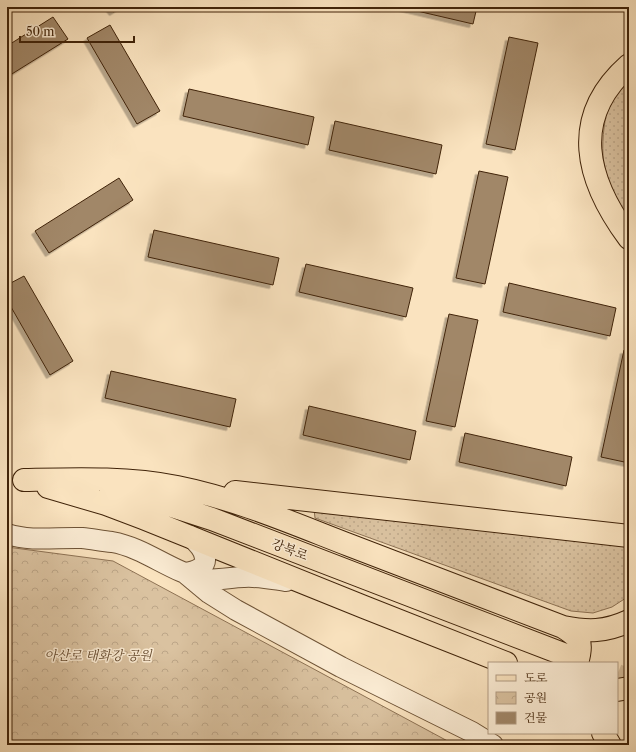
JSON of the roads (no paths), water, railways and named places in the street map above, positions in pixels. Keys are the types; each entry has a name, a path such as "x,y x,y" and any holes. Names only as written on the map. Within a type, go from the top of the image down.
{"main road":[{"path":"629,65 618,75 601,100 593,119 590,135 590,152 593,172 601,192 629,238"},
{"path":"15,480 119,480 629,536"},
{"path":"15,480 106,504 190,536 316,588 503,662"},
{"name":"강북로","path":"15,480 70,485 108,491 166,504 199,514 570,659"},
{"path":"176,487 260,510 563,627 584,632 601,631 619,626 629,621"},
{"path":"563,627 575,634 579,641 580,651 570,659"},
{"path":"618,690 629,688"},
{"path":"604,734 610,745"}],"lane":[{"path":"7,534 20,538 83,538 114,543 135,548 185,573 205,579 223,579 245,576 262,577 316,588"},
{"path":"185,573 196,571 201,568 205,562 205,555 202,549 190,536"},
{"path":"185,573 209,593 236,610 341,667 466,729 493,745"}],"tunnel":[{"path":"618,675 629,680"}],"park label":[{"name":"아산로 태화강 공원","path":"98,655"}]}
